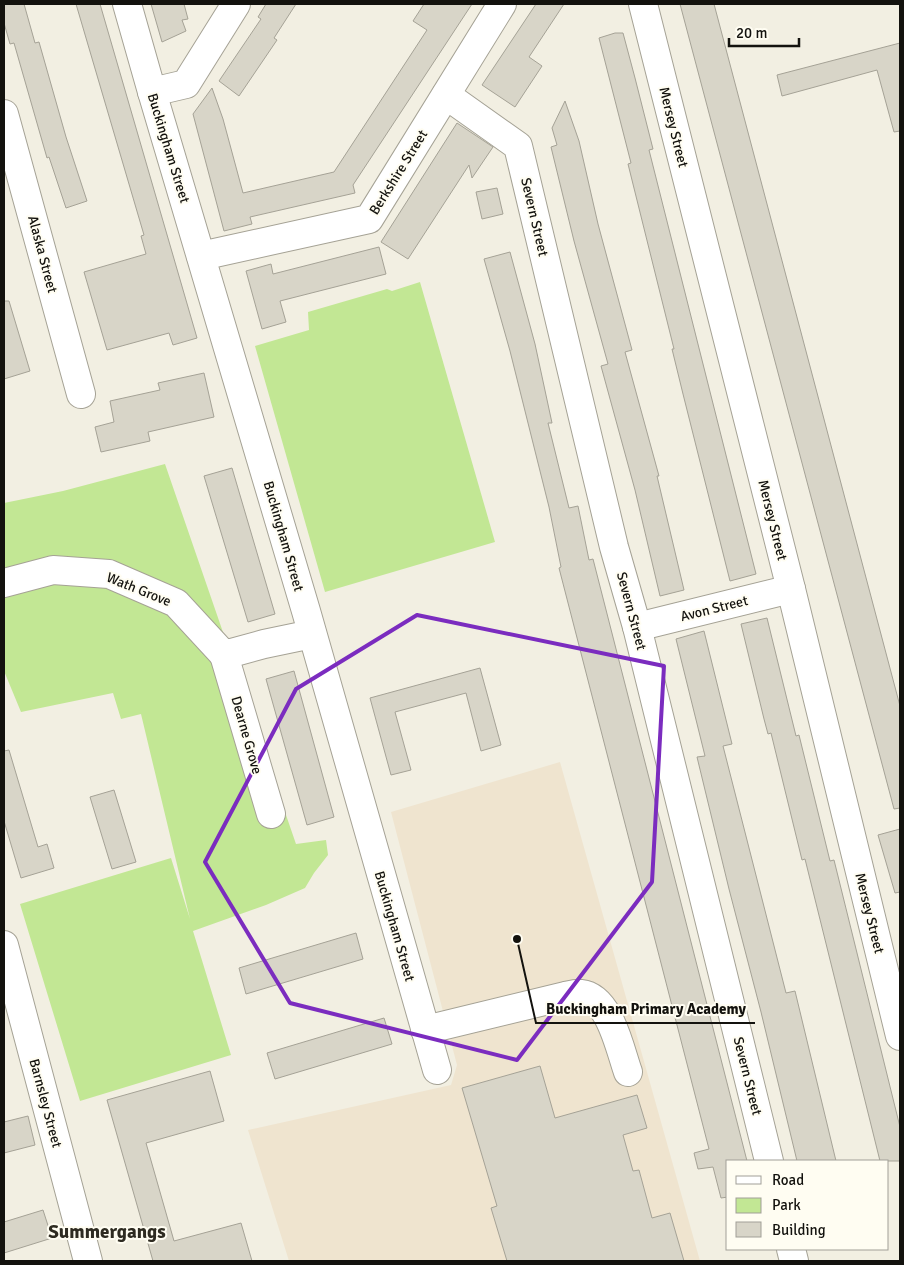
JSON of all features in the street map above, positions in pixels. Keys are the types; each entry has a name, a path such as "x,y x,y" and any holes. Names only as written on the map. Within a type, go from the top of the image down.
{"street":[{"name":"Buckingham Street","path":"128,4 437,1070"},
{"path":"152,92 186,84 236,4"},
{"name":"Berkshire Street","path":"201,256 369,219 502,4"},
{"name":"Mersey Street","path":"643,4 791,589 900,1036"},
{"name":"Severn Street","path":"446,95 518,146 614,547 637,627 769,1160"},
{"name":"Alaska Street","path":"4,114 81,394"},
{"name":"Wath Grove","path":"4,583 53,570 109,574 176,603 224,655"},
{"name":"Avon Street","path":"637,627 791,589"},
{"path":"224,655 312,634"},
{"name":"Dearne Grove","path":"224,655 270,814"},
{"name":"Barnsley Street","path":"4,944 12,1010 88,1261"},
{"path":"425,1030 566,996 582,994 596,1001 608,1015 628,1072"}],"highlighted area":[{"path":"417,615 664,666 652,882 517,1060 290,1003 205,862 296,689"}],"shaded area":[{"path":"560,762 700,1261 289,1261 248,1130 451,1085 457,1065 391,812"}],"green space":[{"path":"420,282 495,542 325,592 255,346 309,330 308,312 387,289 392,291"},
{"path":"165,464 296,844 326,840 328,855 305,888 266,905 193,931 231,1055 80,1101 20,904 171,858 190,919 141,714 121,719 113,693 21,712 4,671 4,503 63,491"}],"building":[{"path":"4,4 24,4 35,43 39,42 66,137 87,201 66,208 49,157 47,158 14,43 10,44 4,23"},
{"path":"76,4 100,4 197,338 173,345 169,333 107,350 84,272 146,254 141,236 144,235"},
{"path":"151,4 184,4 188,19 182,20 186,31 162,42"},
{"path":"266,4 296,4 274,38 277,40 239,96 219,81 261,19 258,17"},
{"path":"424,4 472,4 353,185 355,193 250,217 252,224 224,231 193,114 212,88 223,119 243,193 334,172 427,30 413,21"},
{"path":"536,4 564,4 529,57 542,66 515,107 482,85"},
{"path":"680,4 714,4 900,706 900,808 894,809"},
{"path":"615,33 623,33 635,78 653,149 649,150 756,574 730,581 672,349 674,349 628,164 631,163 599,38"},
{"path":"900,43 900,131 894,132 877,70 782,96 777,75"},
{"path":"565,101 579,141 598,224 632,350 625,352 659,476 657,476 684,590 660,596 635,490 601,366 608,364 574,241 551,147 557,145 552,128"},
{"path":"457,123 493,147 472,178 469,165 408,259 381,242"},
{"path":"497,188 503,214 482,219 476,192"},
{"path":"379,247 386,274 280,301 286,322 262,329 246,271 271,264 273,274"},
{"path":"510,252 535,344 552,423 548,423 569,508 578,506 589,560 593,559 747,1160 726,1160 726,1197 721,1198 713,1167 698,1169 694,1153 709,1149 559,568 561,567 549,507 510,351 484,259"},
{"path":"4,301 9,301 30,371 4,379"},
{"path":"204,373 214,417 148,432 150,441 101,452 95,427 114,422 110,401 160,390 158,383"},
{"path":"232,468 275,614 248,622 204,476"},
{"path":"767,618 796,736 799,735 830,861 834,860 900,1127 900,1161 880,1160 805,859 802,860 771,733 768,734 741,624"},
{"path":"704,631 732,744 723,746 786,993 795,991 836,1160 797,1160 697,757 705,756 676,639"},
{"path":"480,668 501,745 481,751 466,693 395,712 411,770 391,775 370,698"},
{"path":"294,671 334,817 307,825 266,679"},
{"path":"9,750 38,847 47,844 54,868 21,878 4,821 4,751"},
{"path":"114,790 136,862 112,869 90,797"},
{"path":"900,829 900,892 895,893 878,835"},
{"path":"356,933 363,959 246,994 239,968"},
{"path":"384,1018 392,1044 275,1079 267,1053"},
{"path":"540,1066 555,1118 637,1095 647,1128 623,1135 633,1171 639,1170 652,1218 670,1213 684,1261 507,1261 491,1208 497,1206 462,1088"},
{"path":"210,1071 224,1121 146,1143 174,1241 241,1223 252,1261 153,1261 107,1100"},
{"path":"28,1116 35,1145 4,1153 4,1122"},
{"path":"43,1210 52,1238 4,1253 4,1222"}],"place":[{"name":"Buckingham Primary Academy","path":"517,939"}],"district":[{"name":"Summergangs","path":"107,1231"}]}
